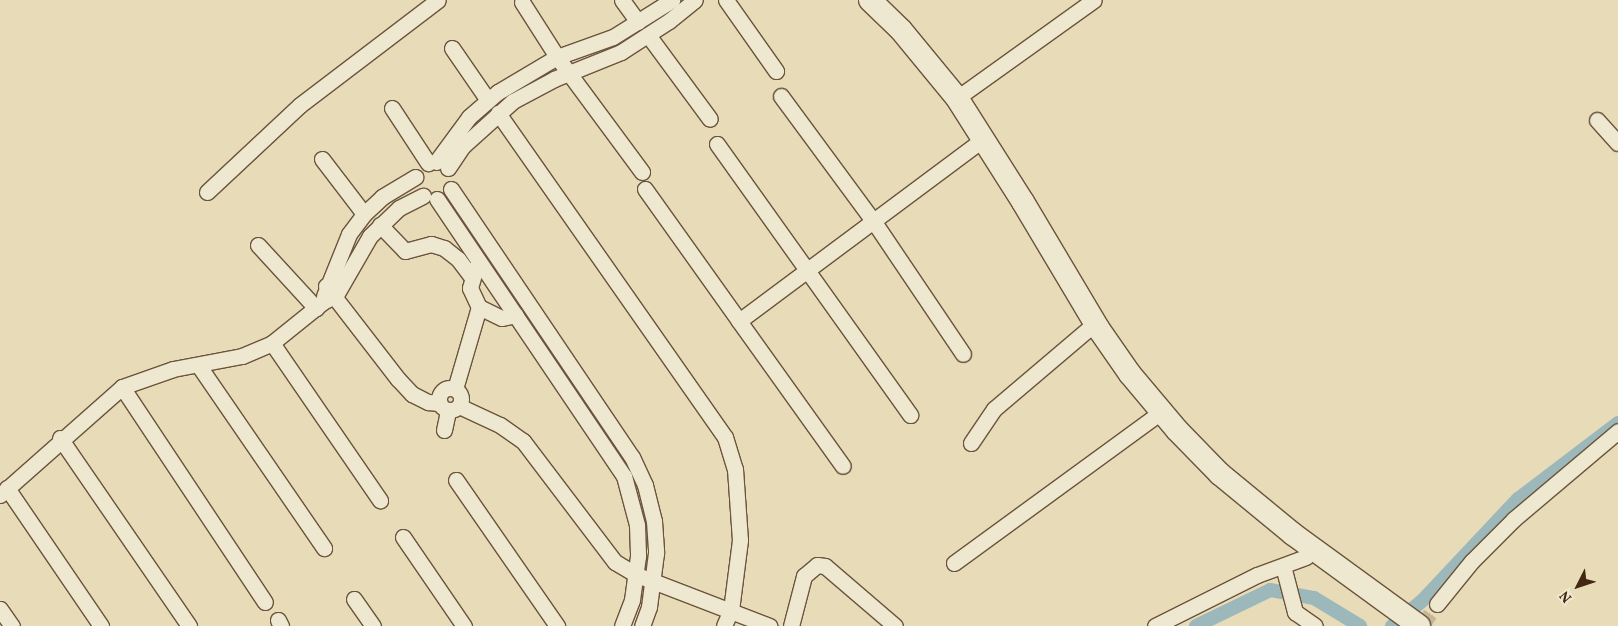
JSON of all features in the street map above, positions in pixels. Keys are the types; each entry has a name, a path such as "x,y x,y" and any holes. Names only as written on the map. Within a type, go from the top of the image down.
{"street":[{"path":"207,192 300,105 438,0"},
{"path":"622,0 638,22"},
{"path":"437,164 447,142 487,99 557,58 613,37 672,0"},
{"path":"325,298 349,234 364,214 382,197 415,177 422,166 437,164 463,146 498,113 531,90 621,52 648,35 695,0"},
{"path":"726,0 776,70"},
{"path":"854,0 920,72 974,146 1087,330 1153,418 1216,484 1382,606 1412,625"},
{"path":"870,0 901,30 957,98 981,132 1098,328 1130,374 1177,430 1220,474 1309,553"},
{"path":"957,98 1094,0"},
{"path":"522,2 557,58 571,72 642,172"},
{"path":"648,35 710,119"},
{"path":"452,48 487,99"},
{"path":"781,96 874,222 963,354"},
{"path":"392,108 437,164 452,175 451,189 632,457 645,485 654,521 654,581 642,626"},
{"path":"498,113 725,438 736,469 740,506 737,574 731,610 724,626"},
{"path":"1597,120 1618,143"},
{"path":"717,144 910,415"},
{"path":"739,320 807,272 974,146"},
{"path":"322,159 364,214"},
{"path":"415,177 415,184 430,198 479,261 624,476 637,525 637,575 622,626"},
{"path":"101,626 3,492 60,438 122,387 144,377 242,356 272,343 325,298 380,225 399,208 451,189"},
{"path":"645,189 843,466"},
{"path":"380,225 405,251 430,244 444,248 458,259 471,276"},
{"path":"258,245 325,298 412,394 428,402 449,407 500,425 523,441 605,552 637,575 769,626"},
{"path":"479,261 471,276 470,288 479,307 493,316 516,315"},
{"path":"444,430 449,407 461,395 455,388 479,307"},
{"path":"971,443 994,409 1087,330"},
{"path":"272,343 380,500"},
{"path":"544,356 558,346"},
{"path":"199,366 324,548"},
{"path":"122,387 265,602"},
{"path":"954,563 1153,418"},
{"path":"1437,604 1472,561 1514,519 1618,431"},
{"path":"60,438 189,626"},
{"path":"456,480 557,626"},
{"path":"403,537 464,626"},
{"path":"1156,626 1257,575 1284,574 1309,553"},
{"path":"791,626 804,576 817,564 825,566 895,626"},
{"path":"1284,574 1291,602 1301,617 1315,626"},
{"path":"354,599 373,626"},
{"path":"0,609 12,626"}],"waterway":[{"path":"1392,626 1423,600 1518,499 1618,423"},
{"path":"1196,626 1270,590 1314,598 1360,626"}],"tunnel":[{"path":"1422,626 1437,604"}]}
